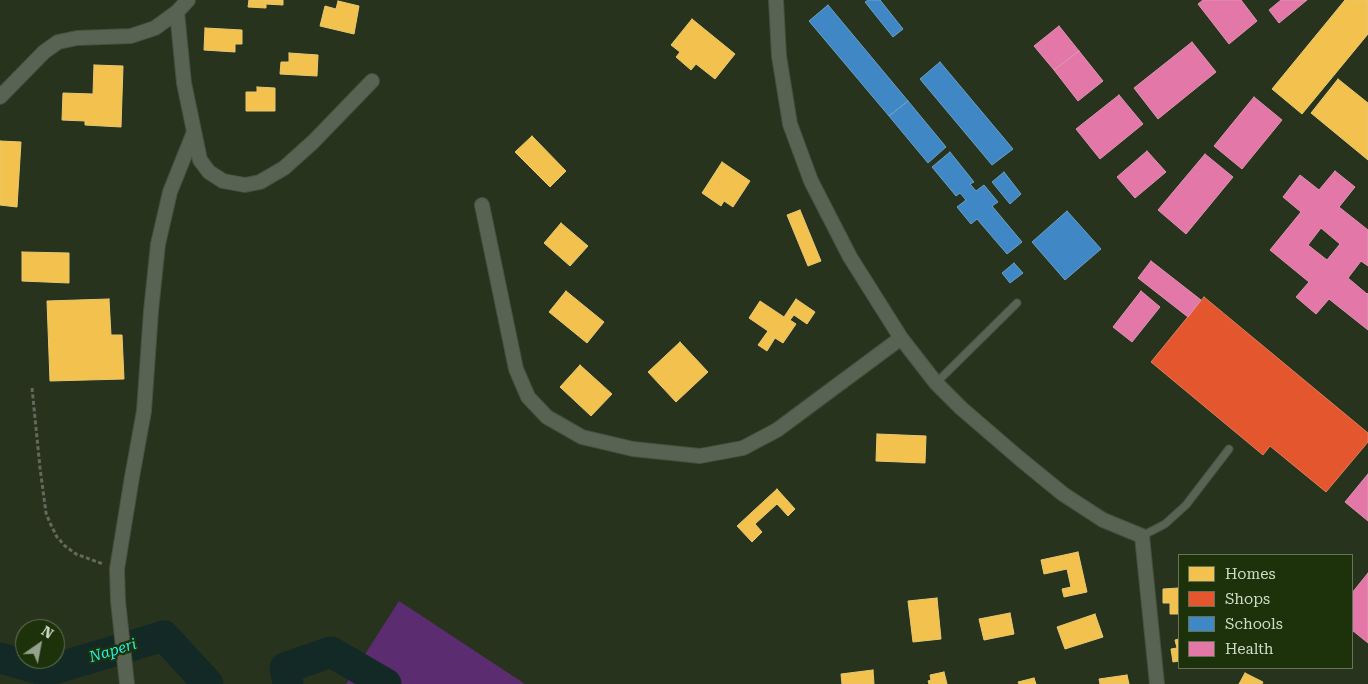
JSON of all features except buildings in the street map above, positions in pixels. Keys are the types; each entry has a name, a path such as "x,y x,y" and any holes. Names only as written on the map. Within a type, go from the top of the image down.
{"street":[{"path":"0,97 44,52 58,42 77,38 131,36 155,28 177,12 188,0"},
{"path":"776,0 779,56 790,124 811,181 850,257 901,338 936,383 961,408 1063,494 1103,520 1142,536 1157,684"},
{"path":"177,12 184,83 200,160 209,172 223,181 245,186 260,182 284,168 313,142 372,81"},
{"path":"127,684 118,602 117,569 144,411 158,244 170,192 194,132"},
{"path":"482,204 516,368 528,397 546,418 582,437 633,449 700,456 743,448 777,430 901,338"}],"lane":[{"path":"936,383 1017,303"},
{"path":"1142,536 1165,524 1186,506 1229,449"}],"path":[{"path":"32,388 46,513 53,530 65,546 76,554 117,569"}],"shaded area":[{"path":"399,601 525,684 346,684"}],"waterway":[{"name":"Naperi","path":"0,658 47,671 164,636 208,684"},
{"name":"Naperi","path":"288,684 285,668 331,652 386,684"}]}
